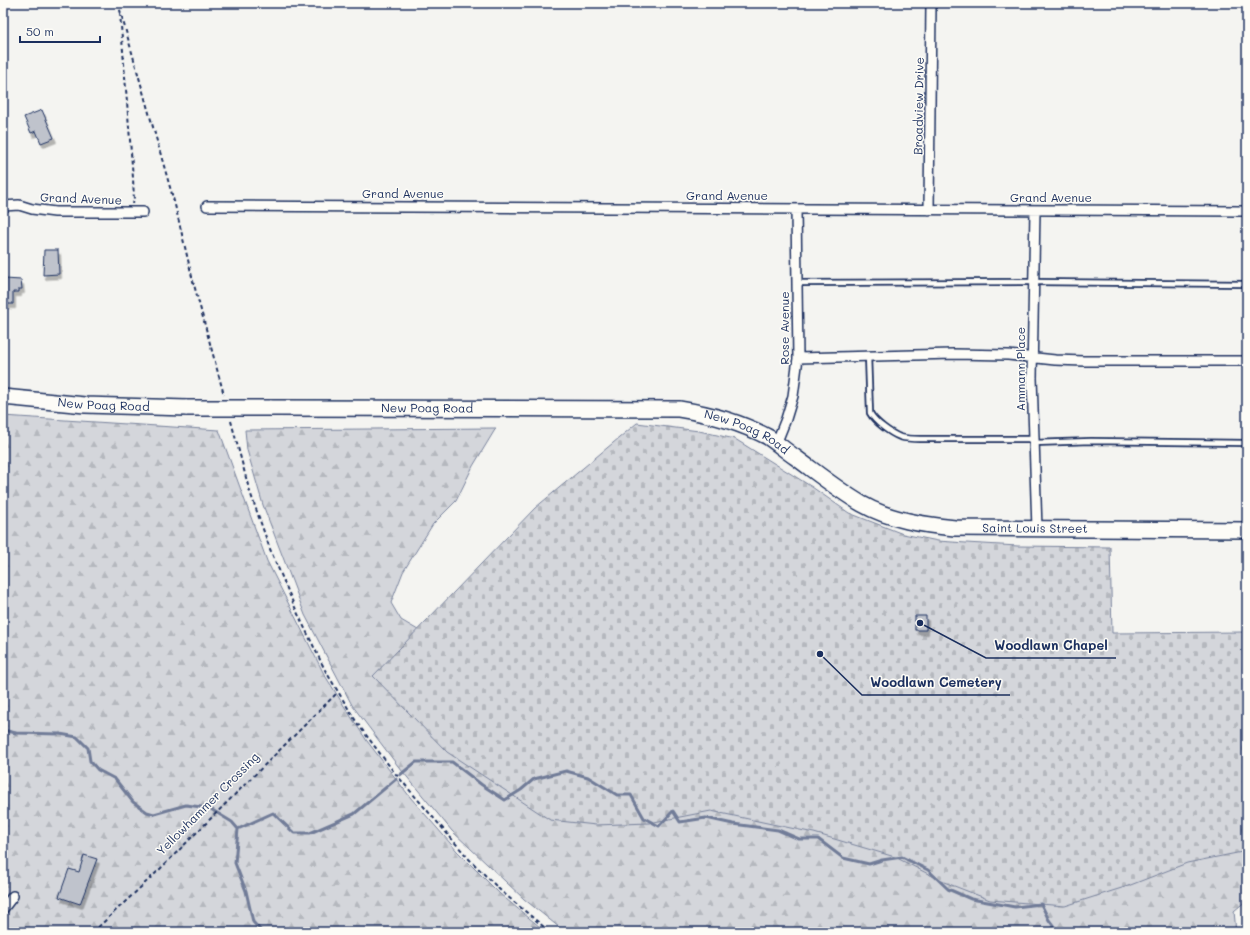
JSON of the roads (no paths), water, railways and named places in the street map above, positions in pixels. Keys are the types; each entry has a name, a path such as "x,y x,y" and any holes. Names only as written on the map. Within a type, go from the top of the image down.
{"main road":[{"name":"New Poag Road","path":"3,397 85,405 187,408 679,409 723,418 747,427 769,438 832,484"},
{"name":"Saint Louis Street","path":"832,484 863,504 883,513 929,525 955,528 1247,530"}],"street":[{"name":"Broadview Drive","path":"930,210 931,3"},
{"name":"Grand Avenue","path":"3,199 32,209 55,212 143,212"},
{"name":"Grand Avenue","path":"3,206 19,205"},
{"name":"Grand Avenue","path":"207,206 532,206 930,210 1247,210"},
{"name":"Rose Avenue","path":"776,444 793,396 798,358 796,208"},
{"name":"Ammann Place","path":"1035,210 1032,358 1037,529"},
{"path":"798,358 953,354 1008,355 1084,361 1247,361"},
{"path":"3,909 13,896"}],"lane":[{"path":"796,283 1034,282 1247,284"},
{"path":"868,355 870,413 874,420 899,436 907,439 1247,443"}],"waterway":[{"path":"3,730 16,733 60,734 77,737 88,748 90,761 98,770 115,779 133,802 147,812 154,814 186,805 209,808 232,822 238,829 235,863 246,891 253,922 262,932"},
{"path":"400,775 416,762 452,762 482,785 505,800 521,790 534,779 566,771 588,777 617,795 631,795 644,818 659,826 673,811 680,822 706,818 733,824 778,830 799,839 818,839 843,858 869,864 882,860 902,857 928,870 948,889 971,899 1015,907 1041,904 1049,920 1058,932"},
{"path":"238,829 273,813 294,833 310,833 354,814 396,779"}],"place":[{"name":"Woodlawn Chapel","path":"920,623"},
{"name":"Woodlawn Cemetery","path":"820,654"}]}
